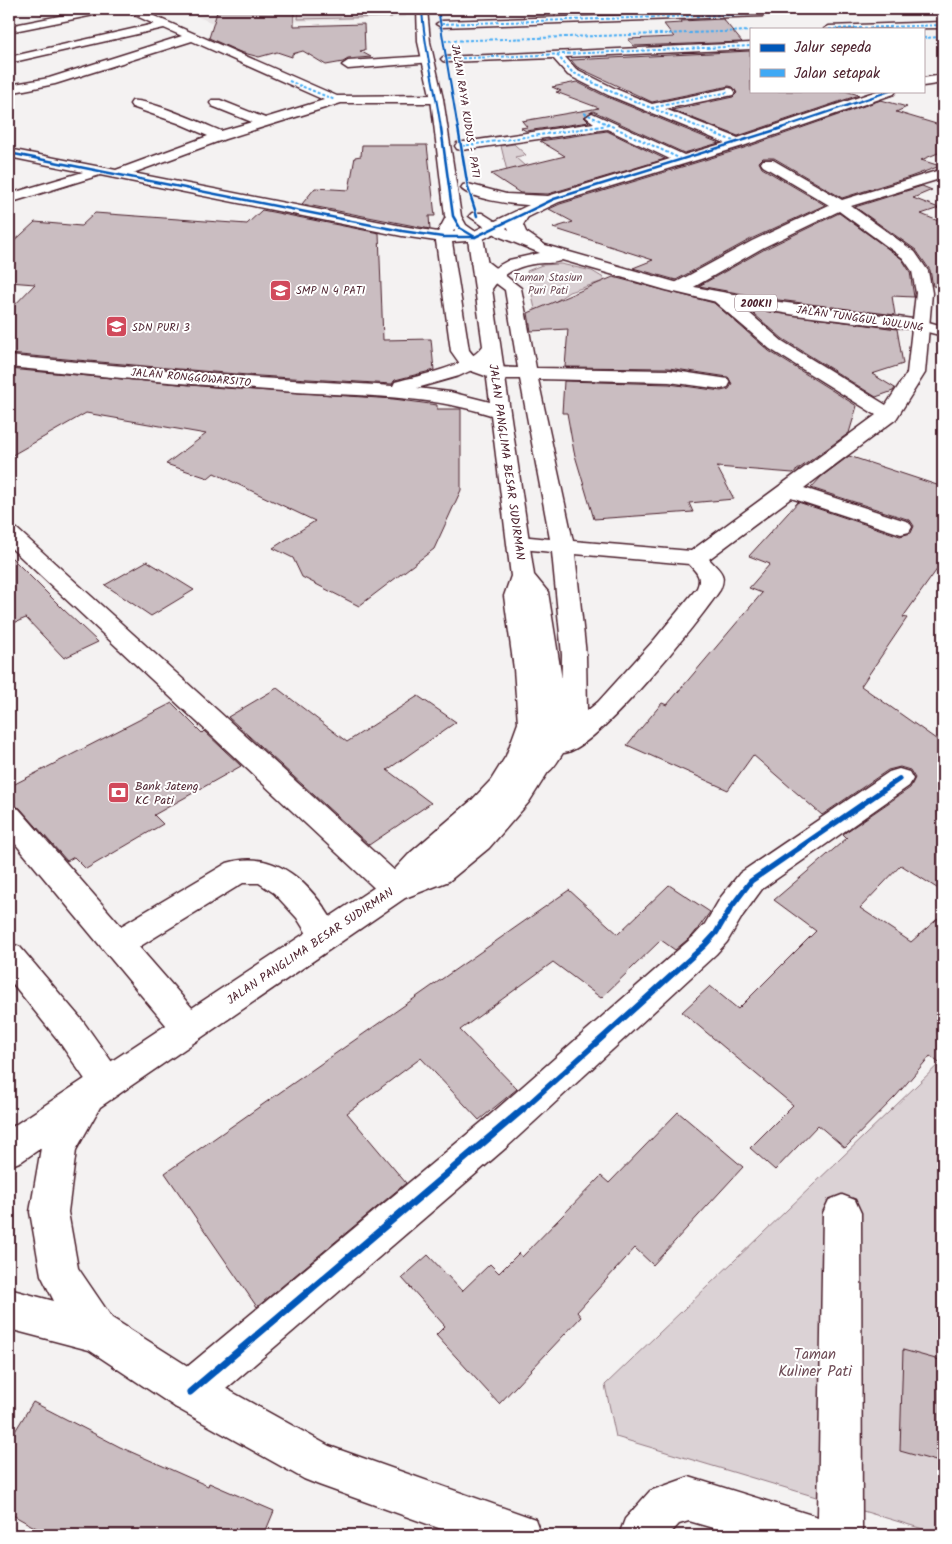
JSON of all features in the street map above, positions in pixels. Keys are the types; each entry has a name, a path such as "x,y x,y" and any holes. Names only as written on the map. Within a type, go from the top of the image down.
{"street":[{"path":"422,9 428,60 437,99 453,216 460,228 475,236"},
{"name":"JALAN RAYA KUDUS - PATI","path":"438,9 468,188 477,216"},
{"path":"134,11 335,100"},
{"path":"9,29 95,12"},
{"path":"441,24 759,14"},
{"path":"9,60 163,25"},
{"path":"858,28 943,25"},
{"path":"444,41 750,31"},
{"path":"9,90 51,81 192,37"},
{"path":"924,38 943,37"},
{"path":"447,60 750,46"},
{"path":"196,53 215,48"},
{"path":"557,55 572,72 651,108 738,143"},
{"path":"348,65 428,60"},
{"path":"924,82 943,78"},
{"path":"651,108 728,92"},
{"path":"9,154 402,231 443,237 475,236 554,199 738,143 887,92"},
{"path":"116,175 220,136 335,100 351,98 437,99"},
{"path":"216,103 264,122"},
{"path":"136,104 183,120 220,136"},
{"path":"584,114 683,160"},
{"path":"462,146 609,125"},
{"path":"520,543 696,558 889,415 916,373 924,293 920,271 908,255 840,206 768,163"},
{"path":"9,199 98,172"},
{"path":"679,288 758,244 840,206 943,173"},
{"path":"468,188 487,195 511,200 554,199"},
{"path":"9,204 9,209"},
{"path":"522,213 515,225 519,234 548,251"},
{"path":"453,216 443,237 460,351 470,364 494,373 669,376 721,383"},
{"path":"477,216 492,228 511,238 578,260"},
{"name":"JALAN PANGLIMA BESAR SUDIRMAN","path":"9,1149 188,1027 395,890 420,861 482,808 501,787 519,756 531,723 527,669 516,596 523,576 520,543 494,373 486,275 475,236 480,227 477,216"},
{"path":"486,275 516,261 543,257 578,260"},
{"name":"JALAN TUNGGUL WULUNG","path":"578,260 721,298 921,325 943,331"},
{"path":"9,534 395,890 438,873 479,840 519,795 574,719 574,655 563,546 528,374 513,285 486,275"},
{"path":"721,298 776,346 889,415"},
{"path":"374,391 419,382 452,372 484,357 491,347"},
{"name":"JALAN RONGGOWARSITO","path":"10,364 444,396 476,403 500,412"},
{"path":"788,490 901,527"},
{"path":"536,769 606,708 664,645 708,590 712,581 711,576 696,558"},
{"path":"523,576 536,592 550,686 551,720 547,742 536,769"},
{"path":"190,1392 495,1134 705,945 716,933 732,906 751,881 899,779"},
{"path":"9,817 188,1027"},
{"path":"117,944 238,871 265,871 285,885 308,909 325,936"},
{"path":"9,956 70,1030 98,1088 59,1147 49,1212 60,1275 98,1332"},
{"path":"840,1535 842,1213"},
{"path":"9,1310 98,1332 190,1392 319,1464 519,1535"},
{"path":"641,1535 665,1506 689,1499 809,1535"}],"shaded area":[{"path":"186,9 405,9 406,17 257,23 222,27 194,15"}],"green space":[{"path":"299,9 391,9 392,17 298,19"},
{"path":"549,9 629,9 636,16 558,20"},
{"path":"514,144 526,155 515,157 526,167 507,171 501,146"},
{"name":"Taman Stasiun Puri Pati","path":"561,264 592,271 607,280 569,292 556,301 559,315 536,314 527,271 542,265"},
{"name":"Taman Kuliner Pati","path":"943,1060 943,1535 616,1437 605,1385"}],"building":[{"path":"218,9 294,9 294,26 364,24 365,50 360,51 371,57 348,59 343,62 326,65 303,51 292,54 292,57 277,52 259,57 240,52 209,38"},
{"path":"723,19 742,42 634,46 628,39 674,37 664,24 682,23 681,21"},
{"path":"750,51 750,92 848,92 859,95 738,136 672,110 733,97 737,93 733,87 729,86 652,102 577,67 571,60"},
{"path":"577,82 607,97 719,143 684,153 593,111 584,117 589,122 526,131 521,128 527,127 522,121 599,108 556,92 561,91 552,87"},
{"path":"881,100 907,107 896,112 943,126 943,151 921,160 940,166 842,198 774,158 763,158 759,162 762,168 825,205 751,239 676,280 633,268 653,260 553,228 573,222 549,209 560,204 744,148"},
{"path":"607,131 665,159 548,194 520,193 491,174 565,156 540,141"},
{"path":"362,145 427,145 435,216 429,216 430,229 302,204 315,188 349,190 355,157 361,156"},
{"path":"922,186 932,190 913,198 939,208 921,214 943,223 943,287 933,286 930,270 916,250 855,207"},
{"name":"SMP N 4 PATI","path":"262,210 379,233 383,340 431,339 434,370 395,380 392,384 259,376 9,354 9,311 35,284 9,282 9,246 35,222 81,226 95,213 247,224"},
{"path":"839,213 902,259 910,272 914,297 892,296 895,315 771,299 699,286 765,249"},
{"path":"613,277 714,303 769,351 857,406 849,433 793,473 717,467 734,499 689,503 693,512 594,519 574,452 567,413 562,413 564,381 669,384 721,391 729,389 732,384 728,377 669,368 565,367 568,329 531,331 528,313"},
{"path":"748,309 897,329 903,364 872,374 895,388 893,391 876,397 783,339"},
{"path":"9,369 224,388 394,399 437,405 437,409 461,409 461,490 434,549 359,606 302,577 293,558 273,548 315,521 214,473 208,478 166,464 206,434 86,413 9,457"},
{"path":"849,456 943,487 943,561 903,617 907,618 861,686 943,744 943,892 901,865 860,908 911,942 943,914 943,1066 930,1056 896,1096 845,1148 818,1125 775,1170 750,1148 793,1105 682,1012 710,986 738,1009 816,931 774,900 847,838 843,834 910,788 915,778 910,770 900,767 888,770 822,815 753,755 728,790 627,745 662,703 667,705 762,593 749,588 770,564 749,556 798,502 900,536 911,533 914,526 910,520 811,488 821,477"},
{"path":"9,555 98,642 64,658 26,618 9,625"},
{"path":"147,561 194,590 151,616 105,585"},
{"path":"277,688 347,742 418,696 456,722 387,770 431,803 369,845 228,717"},
{"path":"172,703 202,733 204,731 241,766 154,815 163,824 86,869 74,857 67,861 20,808 9,804 9,787"},
{"path":"669,885 710,912 693,935 675,950 661,940 601,998 553,962 460,1030 517,1089 479,1120 421,1058 347,1113 406,1183 257,1307 165,1173 569,890 618,934"},
{"path":"678,1112 743,1167 653,1265 635,1248 577,1312 581,1317 499,1404 436,1335 445,1326 402,1278 428,1255 462,1291 490,1264 499,1273 519,1253 522,1257 601,1176 609,1183"},
{"path":"903,1350 943,1361 943,1463 900,1451"},
{"path":"33,1402 120,1447 208,1486 209,1483 274,1511 264,1535 49,1535 9,1513 9,1441"}],"marked path":[{"path":"441,24 759,14"},
{"path":"858,28 943,25"},
{"path":"444,41 750,31"},
{"path":"924,38 943,37"},
{"path":"447,59 750,46"},
{"path":"557,55 572,72 612,92 738,143"},
{"path":"289,81 335,100"},
{"path":"651,108 729,92"},
{"path":"584,113 683,160"},
{"path":"462,146 609,125"}],"cycle path":[{"path":"422,9 424,42 437,99 453,216 460,228 475,237"},
{"path":"438,9 468,188 477,216"},
{"path":"9,153 402,231 443,237 475,237 554,199 738,143 887,92"},
{"path":"190,1392 495,1134 705,945 716,933 732,906 751,881 899,779"}],"place":[{"name":"SMP N 4 PATI","path":"280,290"},
{"name":"SDN PURI 3","path":"116,327"},
{"name":"Bank Jateng KC Pati","path":"119,793"}]}
